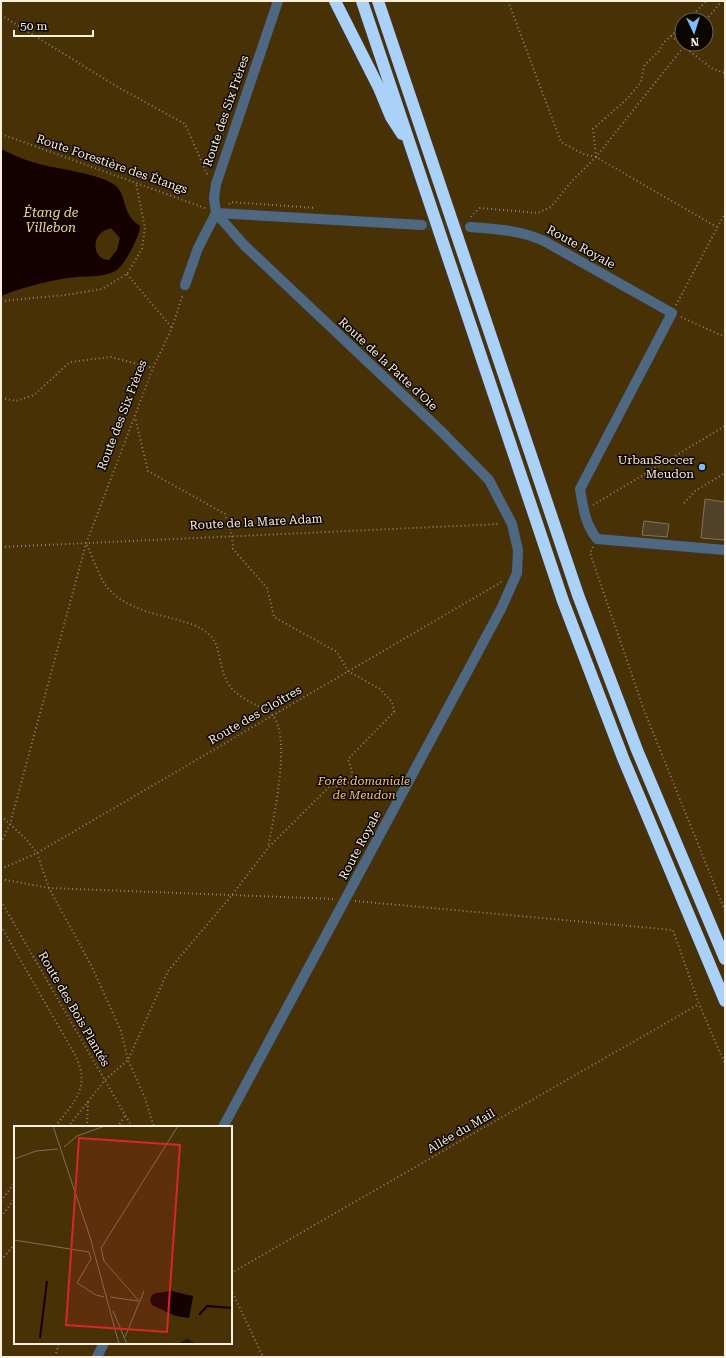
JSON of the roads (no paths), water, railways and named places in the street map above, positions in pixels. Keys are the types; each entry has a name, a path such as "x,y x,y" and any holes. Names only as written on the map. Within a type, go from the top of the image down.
{"highway":[{"path":"335,1 379,88 391,117 413,152"},
{"path":"362,1 541,536 584,657 623,758 725,1001"},
{"path":"378,1 586,617 637,750 725,959"}],"street":[{"name":"Route des Six Frères","path":"216,213 214,198 216,184 278,1"},
{"path":"185,285 198,248 216,213 422,225"},
{"name":"Route de la Patte d'Oie","path":"216,213 244,246 442,432 489,480 512,524 518,550"},
{"name":"Route Royale","path":"470,226 513,230 528,234 544,241 672,313 580,489 583,511 590,531 597,538 725,550"},
{"name":"Route Royale","path":"224,1126 497,616 516,572 518,550"},
{"path":"97,1357 104,1344"}],"water":[{"name":"Étang de Villebon","path":"1,149 41,165 101,178 117,187 122,196 127,212 134,222 140,226 138,236 132,248 125,261 118,269 106,274 73,277 42,283 1,296","holes":["111,228 120,238 117,250 109,260 104,259 97,254 95,245 96,240 103,231"]}],"tunnel":[{"path":"422,225 470,227"}],"place":[{"name":"UrbanSoccer Meudon","path":"702,467"}],"park label":[{"name":"Forêt domaniale de Meudon","path":"364,788"}]}
